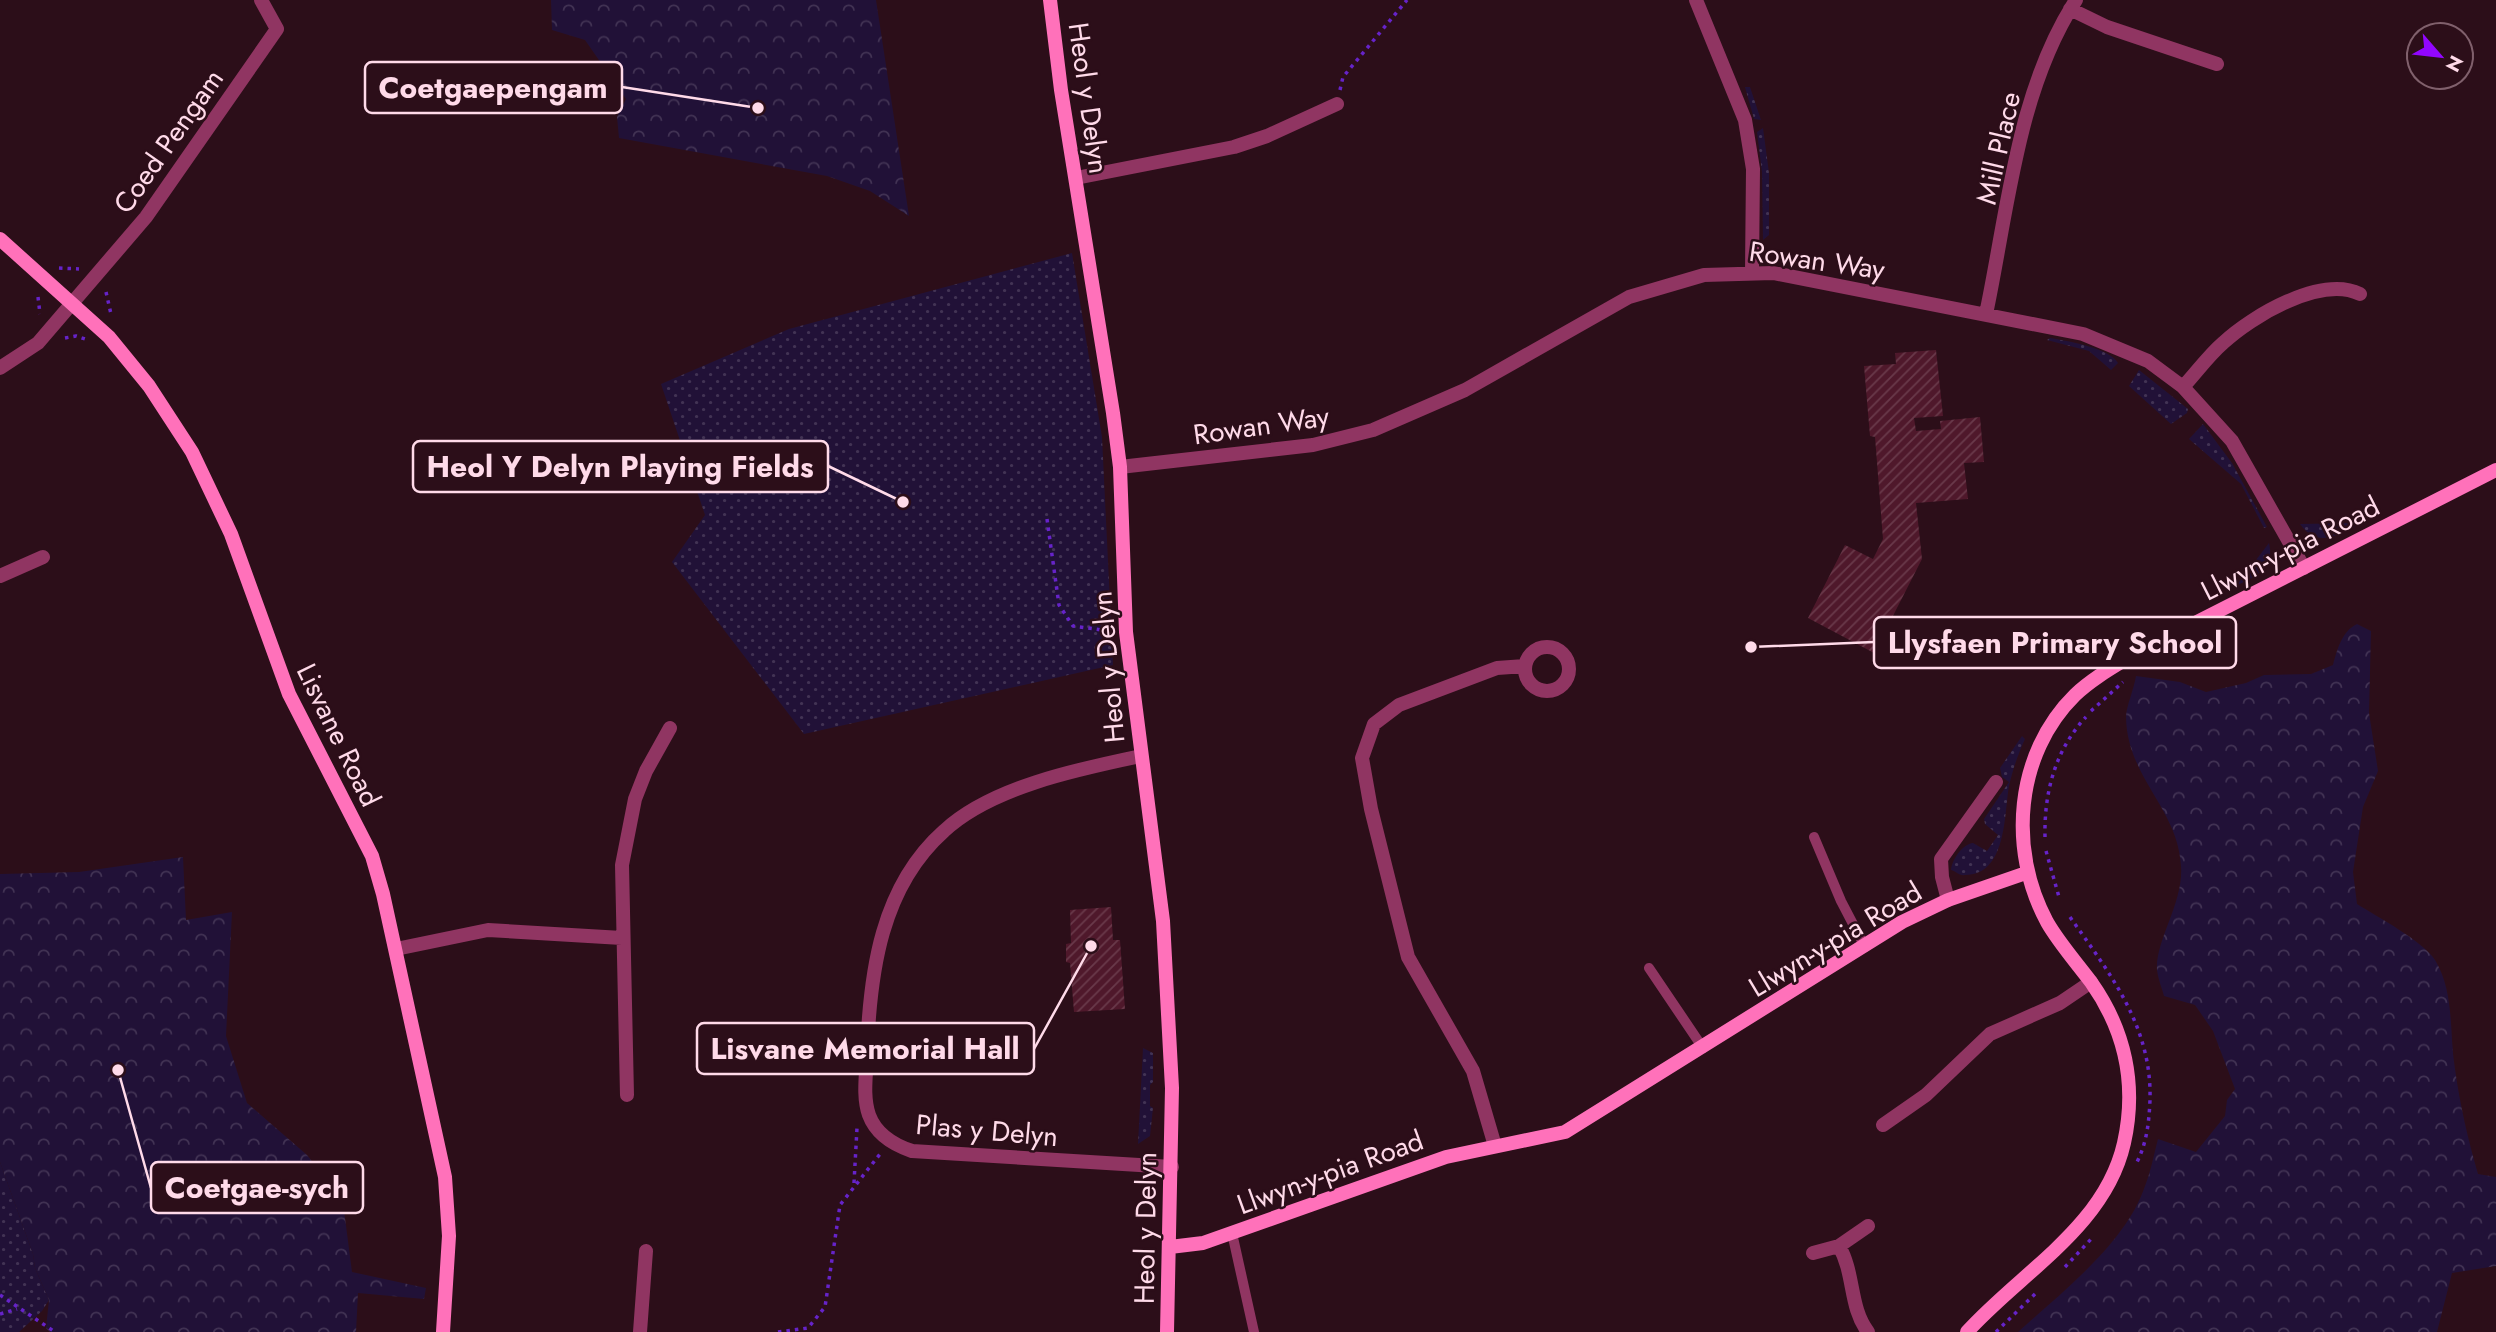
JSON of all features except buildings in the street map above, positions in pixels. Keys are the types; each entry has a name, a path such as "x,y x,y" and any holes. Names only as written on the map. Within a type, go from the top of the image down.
{"street":[{"name":"Coed Pengam","path":"73,303 146,217 276,29 261,0"},
{"name":"Heol y Delyn","path":"1051,0 1120,467 1126,632 1167,969 1172,1167 1167,1332"},
{"path":"1696,0 1745,120 1753,169 1752,272"},
{"path":"2073,5 2107,27 2217,64"},
{"name":"Mill Place","path":"1986,314 2026,121 2050,49 2073,5"},
{"path":"1076,178 1234,147 1276,132 1337,104"},
{"name":"Lisvane Road","path":"0,240 109,337 149,386 180,431 213,491 289,694 372,856 396,948 445,1177 449,1236 443,1332"},
{"name":"Rowan Way","path":"1120,467 1303,446 1373,430 1456,395 1629,297 1704,275 1752,272 1797,276 2106,341 2148,362 2183,387 2232,441 2304,568"},
{"path":"2183,387 2222,343 2271,309 2293,300 2340,289 2360,294"},
{"path":"0,368 38,343 73,303"},
{"name":"Llwyn-y-pia Road","path":"1170,1247 1190,1247 1446,1157 1566,1132 1902,922 1948,900 2026,873 2022,830 2031,769 2050,728 2072,698 2090,682 2136,653 2496,470"},
{"path":"0,576 43,556"},
{"path":"1495,1146 1473,1071 1408,957 1371,810 1362,758 1374,724 1399,705 1497,668 1525,666"},
{"path":"626,1095 622,865 627,827 646,771 670,728"},
{"name":"Plas y Delyn","path":"1141,756 1048,779 991,802 946,828 921,856 900,889 880,943 869,1001 866,1098 875,1126 890,1141 923,1154 1172,1167"},
{"path":"1948,900 1941,859 1996,782"},
{"path":"1967,1332 2083,1222 2109,1181 2124,1145 2130,1109 2129,1071 2123,1045 2107,1007 2051,929 2026,873"},
{"path":"396,948 488,930 622,938"},
{"path":"1883,1125 1926,1095 1990,1034 2060,1003 2091,982"},
{"path":"1813,1253 1839,1246 1868,1226"},
{"path":"1839,1246 1850,1265 1857,1318 1868,1332"},
{"path":"640,1332 646,1251"}],"lane":[{"path":"1814,837 1841,901 1865,947"},
{"path":"1649,968 1703,1048"},
{"path":"1232,1233 1254,1332"}],"path":[{"path":"1337,104 1343,77 1407,0"},
{"path":"28,266 25,279 35,290 41,306 39,323 58,341 76,336 90,341"},
{"path":"1047,519 1059,606 1073,626 1126,632"},
{"path":"2045,837 2045,808 2052,775 2067,743 2085,717"},
{"path":"2046,851 2059,897"},
{"path":"854,1186 858,1104 866,1098"},
{"path":"778,1332 808,1328 825,1307 839,1205 890,1141"},
{"path":"1996,1332 2040,1289"},
{"path":"0,1295 17,1309 55,1332"},
{"path":"0,1314 17,1309"}],"green space":[{"path":"551,0 876,0 909,216 870,191 827,176 619,138 617,117 626,99 585,40 552,30"},
{"path":"1745,87 1750,87 1761,120 1754,119"},
{"path":"1763,128 1769,173 1769,235 1763,240 1762,172 1757,132"},
{"path":"1072,253 1102,437 1113,665 804,734 672,562 705,515 661,384 789,329"},
{"path":"2050,338 2097,349 2118,363 2111,370 2089,351 2047,340"},
{"path":"2139,370 2188,409 2187,413 2171,424 2129,386"},
{"path":"2203,424 2232,463 2267,527 2264,528 2241,484 2189,439"},
{"path":"2354,523 2355,527 2326,538 2312,536 2300,524"},
{"path":"2269,543 2270,552 2266,565 2257,575 2236,586"},
{"path":"2357,624 2371,631 2369,713 2378,771 2363,807 2353,872 2357,904 2399,929 2429,953 2435,960 2446,986 2459,1096 2474,1161 2478,1174 2496,1177 2496,1266 2452,1273 2437,1332 2018,1332 2091,1265 2123,1227 2145,1186 2158,1139 2196,1152 2225,1116 2227,1100 2235,1089 2213,1031 2195,1005 2164,996 2158,977 2160,947 2178,893 2181,866 2178,845 2171,827 2143,776 2129,739 2126,713 2136,676 2180,682 2206,692 2246,683 2264,675 2311,674 2333,665 2344,636"},
{"path":"2022,736 2025,739 2009,786 2004,826 1996,854 1989,865 1979,872 1959,874 1951,870 1953,861 1962,849 1973,843 1987,851 1998,835 1985,824 1984,819 2009,782 2002,777 2000,768"},
{"path":"183,857 186,920 232,912 226,1036 247,1103 307,1155 334,1190 342,1195 352,1272 426,1288 424,1299 358,1293 356,1332 50,1332 46,1328 49,1300 35,1268 33,1254 0,1162 0,874 79,872"},
{"path":"1143,1048 1153,1053 1150,1106 1153,1108 1150,1136 1138,1144"},
{"path":"0,1162 33,1254 35,1268 49,1300 42,1311 19,1332 0,1332"}],"place":[{"name":"Coetgaepengam","path":"758,108"},
{"name":"Heol Y Delyn Playing Fields","path":"903,502"},
{"name":"Llysfaen Primary School","path":"1751,647"},
{"name":"Lisvane Memorial Hall","path":"1091,946"},
{"name":"Coetgae-sych","path":"118,1070"}]}
